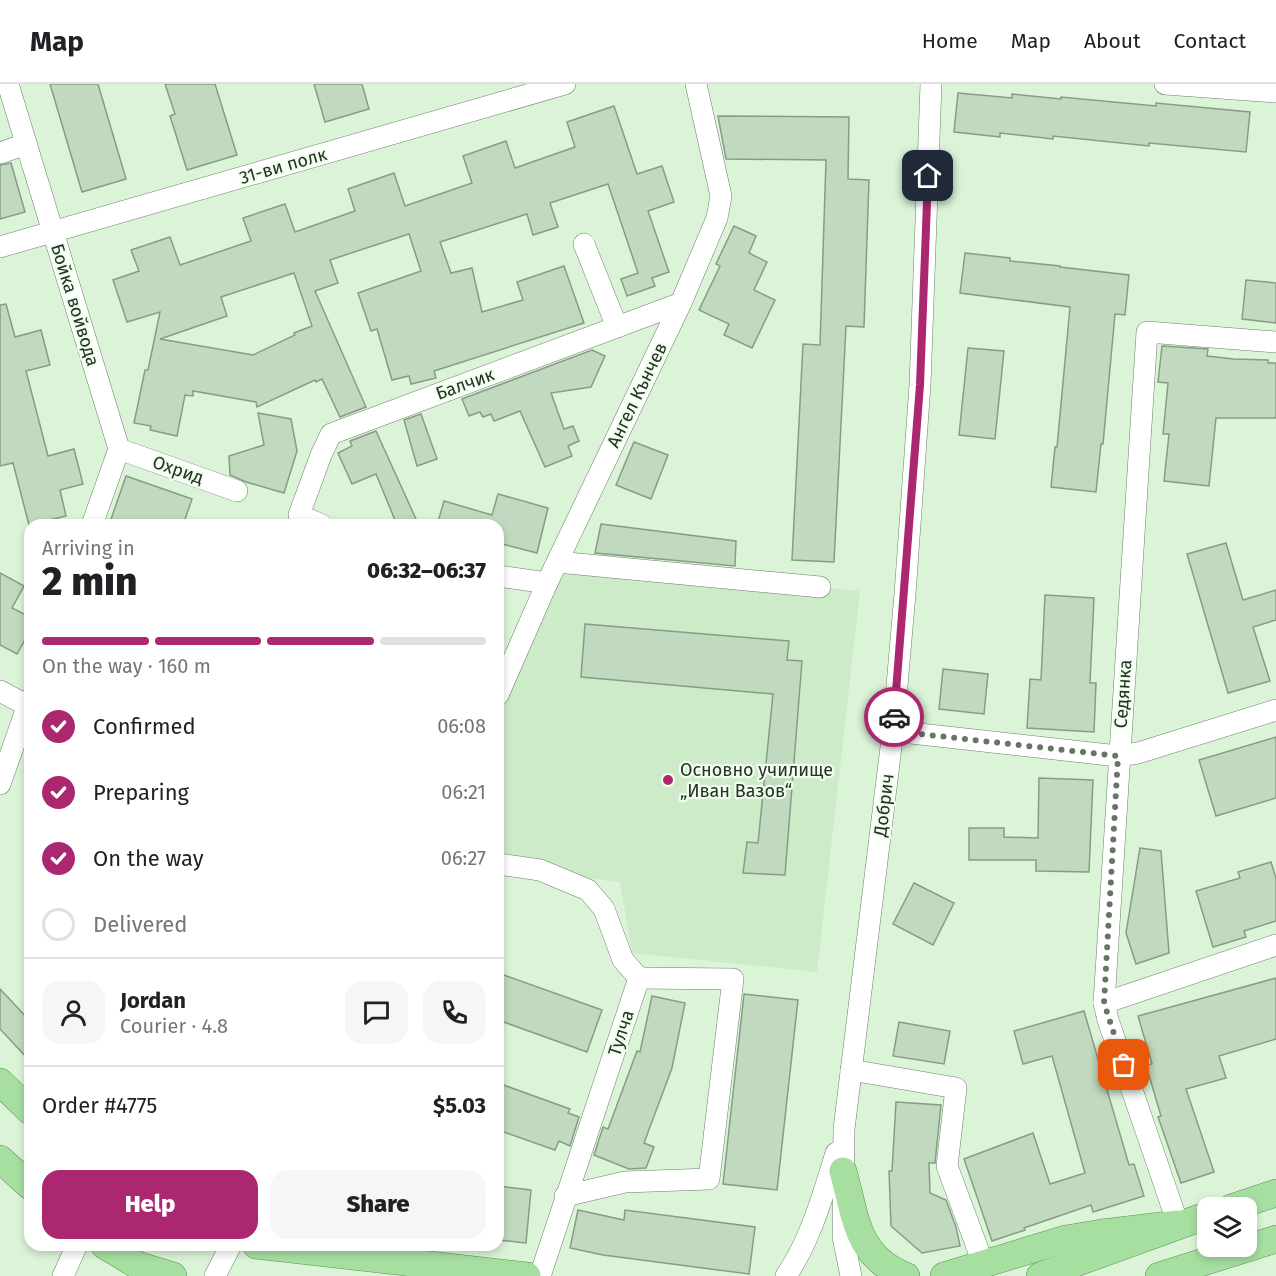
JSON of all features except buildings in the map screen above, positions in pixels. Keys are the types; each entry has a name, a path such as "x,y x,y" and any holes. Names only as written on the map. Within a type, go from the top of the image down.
{"main road":[{"path":"0,1082 24,1105"},
{"path":"0,1159 24,1181"},
{"path":"843,1171 861,1236 867,1249 893,1271 906,1276"},
{"path":"1257,1199 1276,1193"},
{"path":"1040,1276 1197,1218"},
{"path":"944,1276 1066,1239 1178,1224"},
{"path":"1159,1276 1276,1239"},
{"path":"114,1251 136,1265 173,1276"},
{"path":"308,1251 526,1276"}],"street":[{"name":"Бойка войвода","path":"8,84 119,449"},
{"name":"31-ви полк","path":"0,247 565,84"},
{"name":"Ангел Кънчев","path":"504,681 547,583 681,303 717,218 721,196 696,84"},
{"name":"Добрич","path":"851,1276 843,1237 844,1130 893,731 920,385 931,84"},
{"path":"1165,84 1276,92"},
{"path":"0,153 26,144"},
{"path":"584,244 617,327"},
{"name":"Балчик","path":"308,519 299,515 331,434 681,303"},
{"name":"Седянка","path":"1178,1224 1104,1003 1118,756 1147,332 1276,342"},
{"path":"94,519 119,449"},
{"name":"Охрид","path":"119,449 237,491"},
{"path":"557,562 820,587"},
{"path":"504,577 547,583"},
{"path":"0,691 24,700"},
{"path":"893,731 1118,756 1138,753 1276,710"},
{"path":"0,784 24,716"},
{"path":"504,865 540,870 588,890 604,909 623,960 639,978 733,979 709,1179 625,1182 565,1196"},
{"path":"1104,1003 1276,945"},
{"name":"Тулча","path":"540,1276 639,978"},
{"path":"851,1070 956,1088 947,1166 983,1263"},
{"name":"Добрич","path":"786,1276 809,1231 844,1130"},
{"path":"63,1276 74,1251"},
{"path":"215,1276 228,1251"}],"shaded area":[{"name":"Основно училище „Иван Вазов“","path":"557,562 860,591 817,972 632,953 620,882 587,878 569,881 504,865 504,681"}],"way so far":[{"path":"894,717 893,731 1118,756 1104,1003 1124,1065"}],"place":[{"name":"Основно училище „Иван Вазов“","path":"668,780"}],"route":[{"path":"894,717 920,385 928,176"}]}
